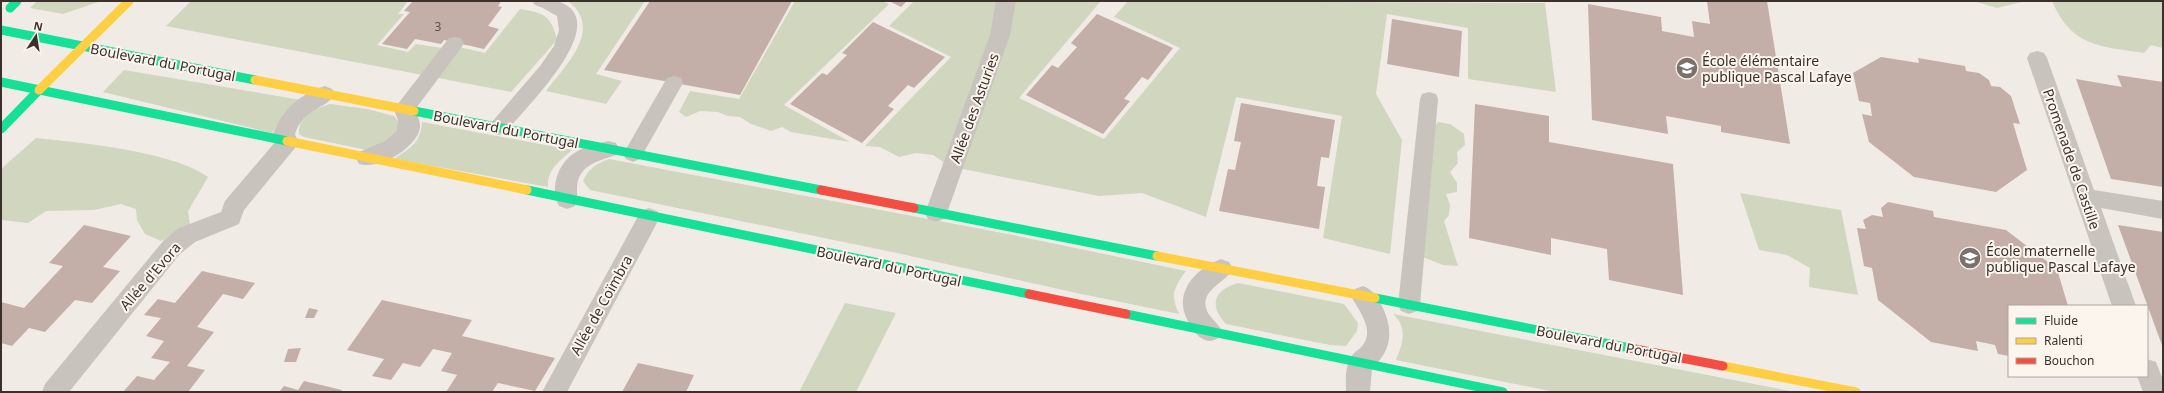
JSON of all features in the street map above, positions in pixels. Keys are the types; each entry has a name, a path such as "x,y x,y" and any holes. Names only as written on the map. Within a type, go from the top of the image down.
{"main road":[{"path":"10,8 17,1"},
{"path":"1,128 129,1"},
{"name":"Boulevard du Portugal","path":"1,30 404,110 1856,392"},
{"name":"Boulevard du Portugal","path":"1,82 649,217 1503,392"}],"street":[{"name":"Allée des Asturies","path":"936,213 1000,35 1006,1"},
{"name":"Promenade de Castille","path":"2037,58 2124,305"},
{"path":"287,142 284,134 292,116 301,107 325,94"},
{"name":"Boulevard du Portugal","path":"367,158 386,152 405,137 409,128 410,117 404,110"},
{"name":"Allée d'Evora","path":"54,392 172,247 187,235 231,218 234,207 287,142"},
{"name":"Boulevard du Portugal","path":"567,200 566,179 571,168 581,159 593,153 608,149"},
{"path":"2086,197 2163,210"},
{"name":"Allée de Coïmbra","path":"554,392 649,217"},
{"path":"1210,331 1198,317 1194,305 1199,285 1206,277 1221,269"},
{"path":"1358,392 1360,363 1373,352 1379,333 1372,307 1363,296"},
{"path":"2148,373 2155,392"}],"lane":[{"path":"498,128 556,57 567,37 568,26 565,12 549,3 541,1"},
{"path":"404,110 455,43"},
{"path":"632,154 674,83"},
{"path":"1409,305 1429,99"}],"green space":[{"path":"37,1 101,1 63,14 30,8"},
{"path":"191,1 408,1 398,14 404,14 377,45 408,52 416,44 442,48 446,44 485,53 520,9 541,14 549,20 557,40 511,92 166,26"},
{"path":"568,1 645,1 596,74 622,81 606,104 546,91 571,58 578,47 582,35 583,23 578,12"},
{"path":"795,1 882,1 889,4 784,105 850,142 791,132 782,127 771,131 751,124 740,117 728,116 718,112 700,111 686,117 679,112 690,91 739,99"},
{"path":"914,1 1000,1 994,36 945,163 933,155 916,153 899,157 880,147 865,146 951,57 889,26"},
{"path":"1013,1 1100,2 1019,98 1104,139 1180,48 1114,17 1128,1 1545,3 1556,92 1468,79 1468,28 1387,14 1376,94 1402,140 1390,254 1323,238 1342,116 1236,97 1206,217 1142,193 1099,196 958,168"},
{"path":"1973,1 2026,1 1997,8"},
{"path":"2052,1 2161,1 2163,6 2163,48 2151,45 2144,53 2100,46 2089,42 2068,28"},
{"path":"124,70 301,100 285,113 272,133 103,92"},
{"path":"330,104 367,109 394,116 400,124 398,132 391,140 367,150 304,137 299,134 299,127 304,117 319,108"},
{"path":"422,122 572,150 552,170 548,181 548,187 394,159 414,144 419,135"},
{"path":"1438,122 1450,124 1464,134 1465,145 1457,152 1458,163 1450,172 1457,183 1457,192 1446,194 1450,205 1449,215 1444,221 1458,266 1443,265 1420,256 1430,132"},
{"path":"36,138 101,146 150,155 192,168 208,177 188,211 190,225 161,241 145,234 137,220 136,209 121,204 94,210 46,211 28,223 1,220 1,169"},
{"path":"609,159 1008,234 1186,271 1176,287 1174,296 1179,314 897,253 590,190 583,181 585,177 593,167"},
{"path":"1740,193 1841,210 1858,295 1809,287 1810,268 1787,255 1759,250"},
{"path":"1238,283 1344,304 1358,323 1357,331 1346,346 1330,345 1226,324 1217,311 1216,299 1223,290"},
{"path":"845,303 896,313 856,392 799,392"},
{"path":"1393,314 1795,392 1555,392 1396,360 1401,348 1403,336 1401,325"}],"building":[{"path":"413,1 501,1 498,6 502,7 488,26 499,29 484,49 444,40 441,44 415,39 407,49 382,44 410,12 404,11"},
{"path":"650,1 792,1 740,95 604,70"},
{"path":"889,1 907,1 901,7"},
{"path":"1707,1 1767,1 1790,144 1721,132 1721,126 1666,116 1668,134 1592,120 1588,4 1661,17 1662,31 1694,37 1692,21 1710,24"},
{"path":"1097,14 1173,48 1148,80 1142,77 1124,99 1130,101 1103,134 1026,95 1052,65 1058,68 1077,47 1071,43"},
{"path":"1392,19 1462,31 1459,77 1387,64"},
{"path":"873,22 945,57 914,88 908,85 888,106 894,109 862,143 790,104 822,73 827,75 847,55 842,53"},
{"path":"1881,57 1919,63 1918,58 1965,66 1966,71 1979,73 1989,80 1991,86 2000,87 2011,96 2020,124 2013,123 2027,170 1996,192 1914,177 1869,142 1862,114 1872,116 1870,103 1859,101 1853,73"},
{"path":"2117,75 2163,82 2163,187 2111,179 2076,79 2122,87"},
{"path":"1241,103 1335,120 1329,158 1321,157 1317,186 1325,187 1319,229 1219,211 1228,169 1235,170 1241,142 1234,141"},
{"path":"1475,104 1549,116 1549,142 1673,164 1683,295 1609,280 1607,249 1551,238 1551,255 1469,238"},
{"path":"1888,202 1933,211 1934,217 2006,230 2057,269 2068,305 2008,305 2008,356 1998,354 1995,345 1976,341 1978,351 1931,342 1878,300 1872,268 1864,266 1857,228 1866,229 1863,220 1872,215 1883,217 1881,208"},
{"path":"84,225 131,236 103,267 120,271 92,303 75,300 45,332 29,328 12,346 1,343 1,302 24,308 63,266 49,263"},
{"path":"2118,225 2163,232 2163,348"},
{"path":"202,271 255,283 243,299 223,294 197,327 214,332 187,366 205,370 188,392 123,392 137,376 154,380 170,362 151,358 164,341 146,336 161,318 144,315 158,299 175,303"},
{"path":"382,300 472,320 462,336 555,358 535,391 498,383 492,392 446,392 457,375 441,371 452,353 433,349 420,367 403,363 391,380 372,376 384,359 347,350"},
{"path":"309,308 318,310 314,318 305,318"},
{"path":"301,348 296,362 284,362 288,349"},
{"path":"638,363 694,375 686,392 622,392"},
{"path":"304,381 342,390 341,392 279,392 284,386 298,390"}],"traffic: fast":[{"path":"10,8 17,1"},
{"path":"1,30 255,80"},
{"path":"1,82 287,141"},
{"path":"1,129 39,90"},
{"path":"414,111 821,190"},
{"path":"527,190 1029,294"},
{"path":"914,208 1157,256"},
{"path":"1375,298 1630,348"},
{"path":"1126,314 1503,392"}],"traffic: slow":[{"path":"39,90 129,1"},
{"path":"255,80 414,111"},
{"path":"287,141 527,190"},
{"path":"1157,256 1375,298"},
{"path":"1723,366 1856,392"}],"traffic: jam":[{"path":"821,190 914,208"},
{"path":"1029,294 1126,314"},
{"path":"1630,348 1723,366"}],"place":[{"name":"École élémentaire publique Pascal Lafaye","path":"1687,68"},
{"name":"École maternelle publique Pascal Lafaye","path":"1970,258"}]}
